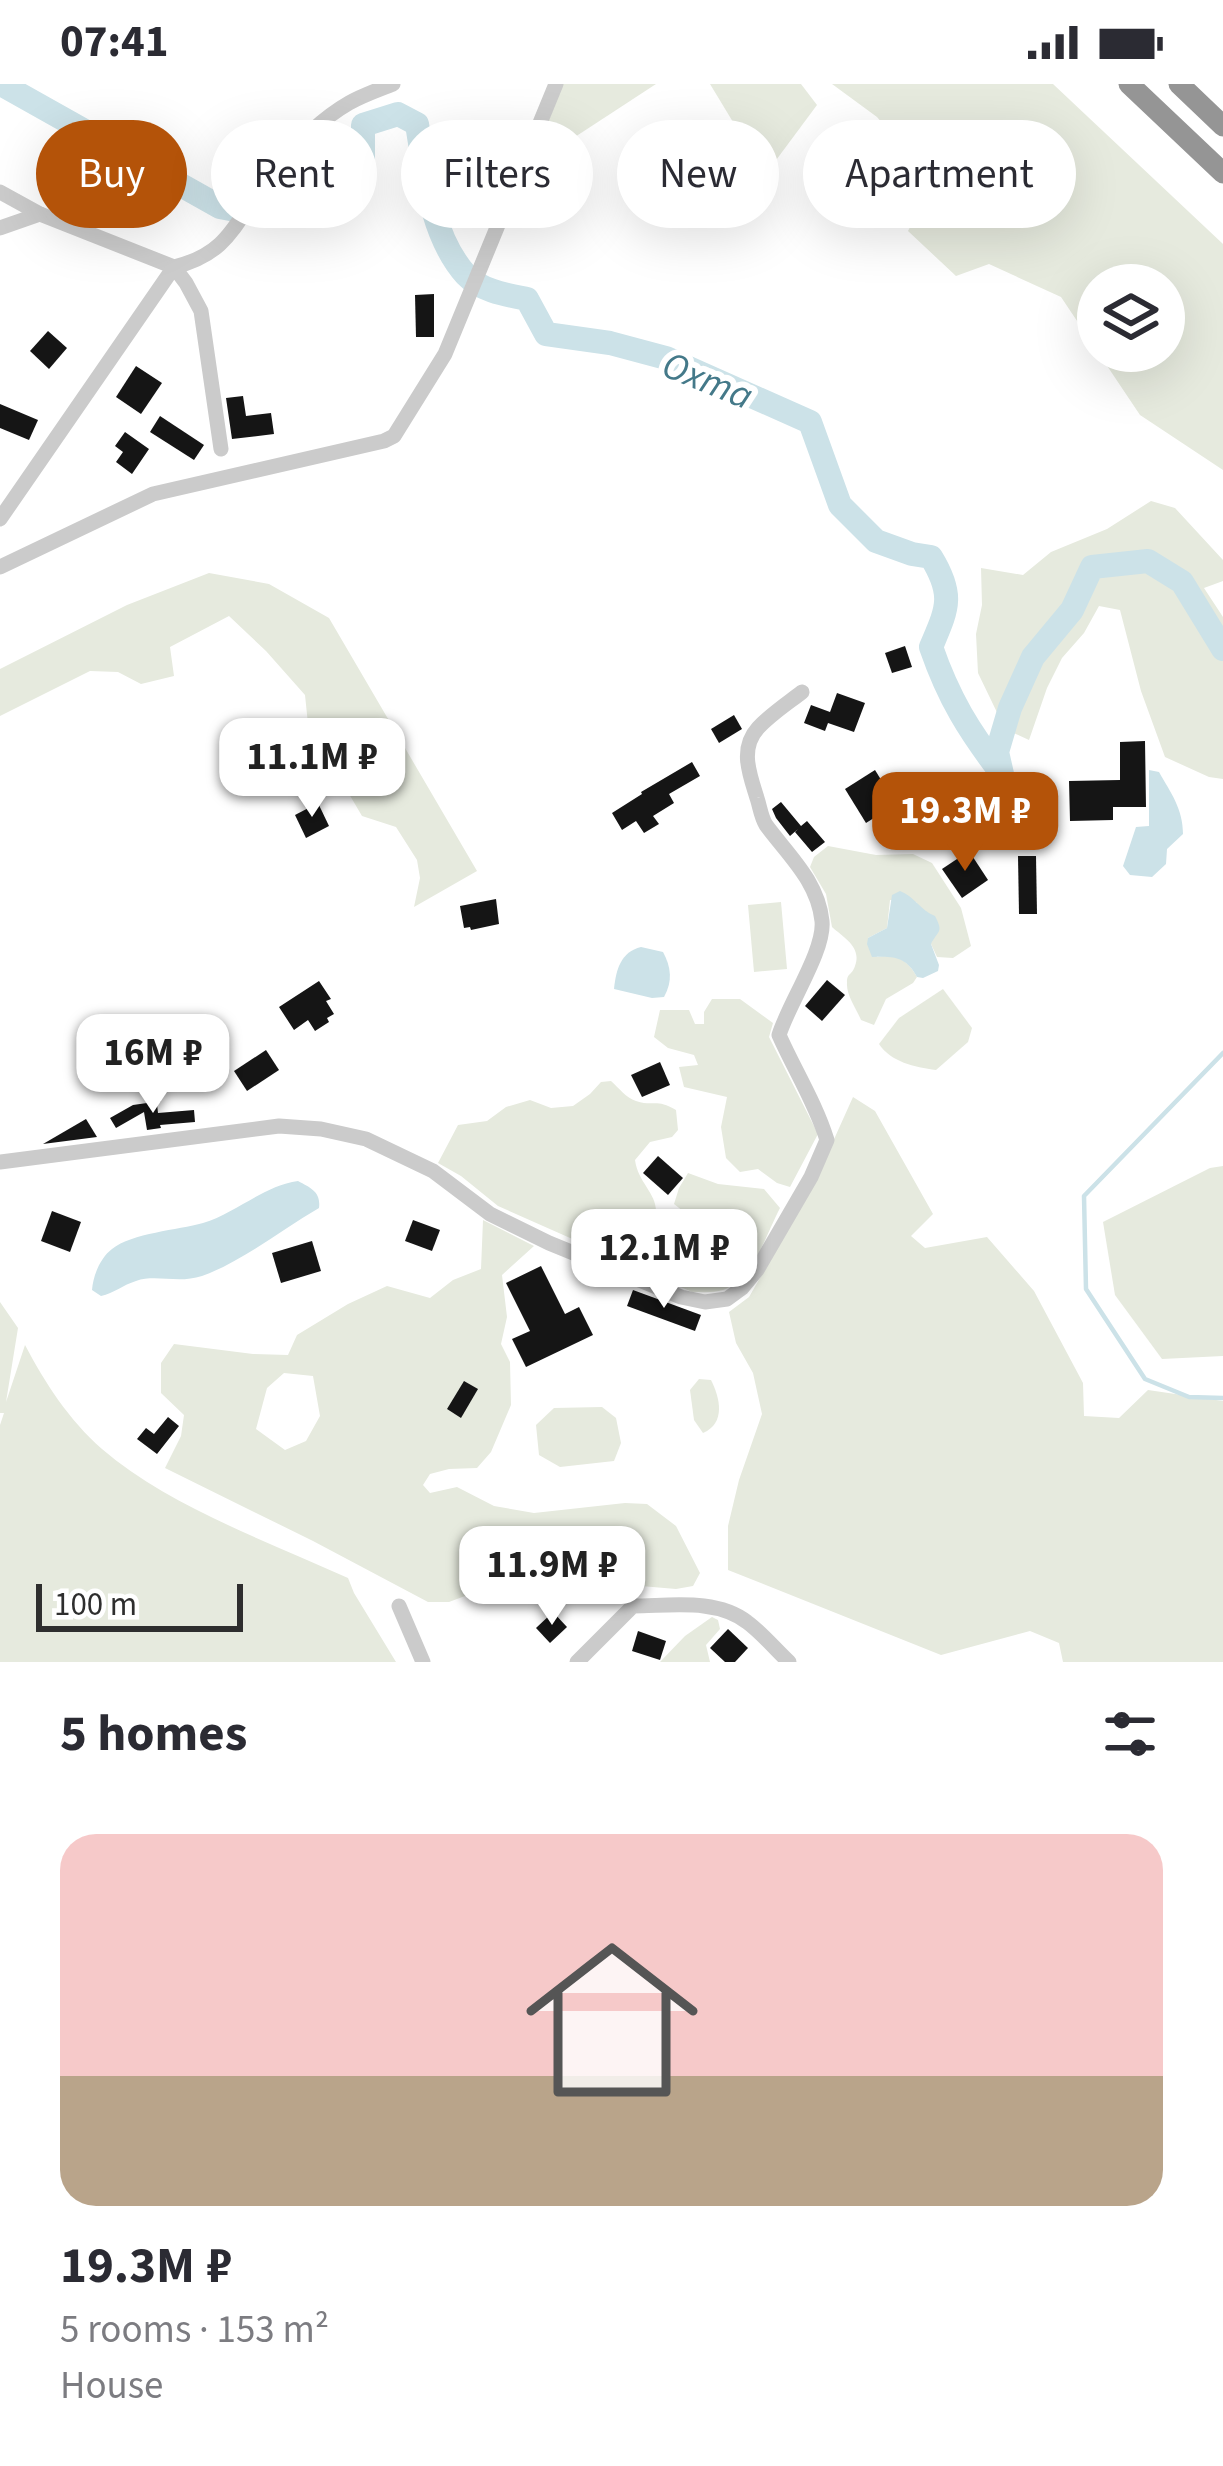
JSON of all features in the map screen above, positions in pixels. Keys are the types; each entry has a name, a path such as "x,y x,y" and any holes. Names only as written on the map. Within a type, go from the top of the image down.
{"highway":[{"path":"1130,84 1223,172"},
{"path":"1179,84 1223,125"}],"street":[{"path":"75,228 174,267 196,262 228,238 275,170 333,115 393,84"},
{"path":"0,568 153,494 394,436 445,354 556,84"},
{"path":"0,192 36,212"},
{"path":"0,228 36,215"},
{"path":"174,267 201,311 221,449"},
{"path":"0,519 174,267"},
{"path":"0,1162 279,1126 321,1129 366,1139 433,1172 490,1214 549,1244 681,1297 705,1302 727,1299 742,1288 765,1256 827,1140 816,1104 779,1035 820,944 822,921 796,859 763,821 746,765 756,730 802,692"},
{"path":"399,1606 423,1662"},
{"path":"577,1662 634,1606 696,1606 724,1609 747,1622 789,1662"}],"shaded area":[{"path":"562,84 656,84 593,125 593,120 548,120"},
{"path":"710,84 801,84 817,105 779,156 779,120 732,120"},
{"path":"832,84 1053,84 1223,244 1223,470 1140,415 1111,372 1185,372 1185,264 1077,264 1077,321 1061,297 989,264 956,276 908,231 1076,228 1076,120 880,120"},
{"path":"1151,501 1175,508 1223,560 1223,581 1204,588 1223,617 1223,779 1165,757 1141,691 1120,610 1099,606 1062,658 1029,740 1005,729 978,673 981,568 1023,575 1051,552 1107,529"},
{"path":"209,573 269,584 329,618 477,871 414,907 420,878 417,860 396,827 362,816 308,724 305,695 229,616 170,647 174,676 141,684 118,672 90,671 0,716 0,669 127,605"},
{"path":"828,846 876,855 913,854 932,863 961,908 971,946 953,958 937,957 931,944 935,917 921,911 916,902 890,900 887,928 868,938 877,957 901,959 917,977 886,999 874,1025 861,1020 850,997 847,980 856,953 832,927 826,894 810,867"},
{"path":"781,902 787,969 754,972 748,905"},
{"path":"943,989 972,1028 968,1042 936,1070 904,1063 884,1050 879,1044 899,1018"},
{"path":"712,999 740,999 773,1023 769,1037 818,1134 790,1187 758,1169 740,1172 726,1158 721,1127 727,1097 684,1087 679,1067 698,1065 694,1055 668,1048 654,1037 660,1010 689,1010 695,1024 704,1024 704,1012"},
{"path":"611,1081 632,1100 676,1110 678,1130 672,1137 650,1142 635,1160 656,1213 635,1210 627,1216 631,1232 641,1238 658,1233 671,1244 674,1265 686,1266 696,1252 700,1232 693,1219 674,1204 688,1173 718,1184 764,1189 780,1208 758,1255 733,1284 719,1291 692,1292 498,1206 438,1163 458,1125 487,1121 506,1107 530,1100 551,1108 573,1106 601,1082"},
{"path":"853,1097 875,1111 933,1214 911,1236 925,1248 987,1237 1034,1291 1083,1383 1084,1416 1119,1418 1148,1390 1223,1401 1223,1662 1063,1662 1059,1643 1030,1631 941,1655 728,1570 728,1526 762,1414 753,1373 736,1343 729,1312 749,1297 813,1186"},
{"path":"1223,1166 1223,1356 1162,1359 1115,1295 1103,1222 1210,1168"},
{"path":"483,1220 534,1246 502,1275 507,1317 501,1344 510,1362 511,1405 491,1452 477,1468 430,1474 423,1485 430,1493 457,1487 494,1506 534,1513 647,1504 676,1526 700,1573 693,1586 676,1589 594,1582 525,1562 501,1565 473,1593 449,1602 428,1602 165,1468 181,1436 184,1415 161,1393 161,1363 174,1344 288,1355 297,1335 387,1286 430,1298 453,1280 481,1269","holes":["284,1373 313,1376 320,1416 306,1441 285,1450 256,1429 267,1388"]},
{"path":"0,1302 18,1328 6,1402 25,1345 68,1413 129,1470 220,1521 348,1578 396,1662 0,1662 0,1425 4,1413 0,1413"},
{"path":"699,1379 711,1380 718,1402 718,1417 703,1433 694,1420 690,1390"},
{"path":"602,1407 616,1418 621,1443 614,1461 560,1467 539,1455 536,1425 554,1408"},
{"path":"712,1617 720,1629 706,1645 710,1662 660,1662 685,1636"}],"water":[{"path":"1149,770 1159,772 1172,794 1183,834 1167,849 1166,864 1152,877 1130,875 1123,866 1136,827 1149,826"},
{"path":"900,891 935,916 939,926 931,944 938,971 923,978 898,959 872,957 867,944 868,938 887,928 892,895"},
{"path":"641,947 663,952 666,958 670,980 664,997 614,989 621,962"},
{"path":"298,1181 317,1194 319,1208 232,1262 193,1278 144,1279 101,1296 92,1290 101,1262 121,1244 203,1223 273,1188"}],"building":[{"path":"434,294 434,337 416,337 415,295"},
{"path":"48,331 67,348 49,369 30,351"},
{"path":"136,366 162,383 141,414 116,397"},
{"path":"243,396 246,416 271,413 274,434 232,439 226,398"},
{"path":"0,404 38,420 29,440 0,428"},
{"path":"160,416 204,445 194,460 150,432"},
{"path":"125,432 149,449 132,474 116,462 123,452 115,446"},
{"path":"905,646 912,667 892,673 885,653"},
{"path":"837,693 865,703 854,732 828,723 825,731 804,723 811,705 830,712"},
{"path":"734,715 742,729 719,743 711,729"},
{"path":"272,730 283,752 260,763 249,742"},
{"path":"1145,741 1146,807 1113,807 1113,820 1070,821 1069,781 1120,780 1120,742"},
{"path":"692,762 700,776 669,794 674,803 653,816 659,824 644,833 636,821 622,830 612,813"},
{"path":"875,770 896,804 866,823 845,789"},
{"path":"781,802 801,826 807,821 825,842 812,852 795,832 798,829 790,836 772,809"},
{"path":"318,803 329,826 306,838 295,815"},
{"path":"969,851 988,880 962,898 942,869"},
{"path":"1018,856 1036,856 1037,914 1019,914"},
{"path":"496,899 499,924 464,928 460,906"},
{"path":"827,980 845,995 822,1021 805,1006"},
{"path":"319,981 334,1014 315,1031 308,1020 294,1030 279,1007"},
{"path":"266,1050 279,1070 247,1091 234,1071"},
{"path":"660,1062 670,1085 642,1097 631,1075"},
{"path":"161,1101 158,1113 194,1110 195,1122 147,1130 144,1112 116,1128 110,1118 133,1105"},
{"path":"86,1119 97,1137 43,1144"},
{"path":"658,1156 683,1178 668,1195 643,1173"},
{"path":"52,1211 81,1222 70,1252 41,1241"},
{"path":"413,1220 440,1230 432,1251 405,1241"},
{"path":"312,1241 321,1271 281,1283 272,1253"},
{"path":"541,1266 565,1314 579,1307 593,1335 526,1367 512,1339 530,1331 506,1283"},
{"path":"633,1290 701,1315 695,1331 627,1306"},
{"path":"464,1381 478,1389 461,1418 447,1409"},
{"path":"168,1417 179,1426 157,1454 137,1439 146,1428 154,1434"},
{"path":"553,1612 567,1627 550,1643 536,1628"},
{"path":"728,1629 748,1648 735,1662 725,1662 710,1648"},
{"path":"638,1631 666,1641 660,1660 632,1651"}],"waterway":[{"name":"Охта","path":"1,84 220,207 253,213 301,213 349,203 363,175 363,125 398,114 417,124 437,223 454,259 472,280 495,292 527,299 546,334 610,343 666,358 810,422 840,505 876,541 931,557 939,571 946,602 931,647 961,714 1002,774 997,752 1010,708 1033,657 1072,610 1092,567 1148,561 1182,582 1223,649"},
{"path":"1223,1053 1084,1196 1086,1289 1145,1379 1189,1397 1223,1398"}]}
